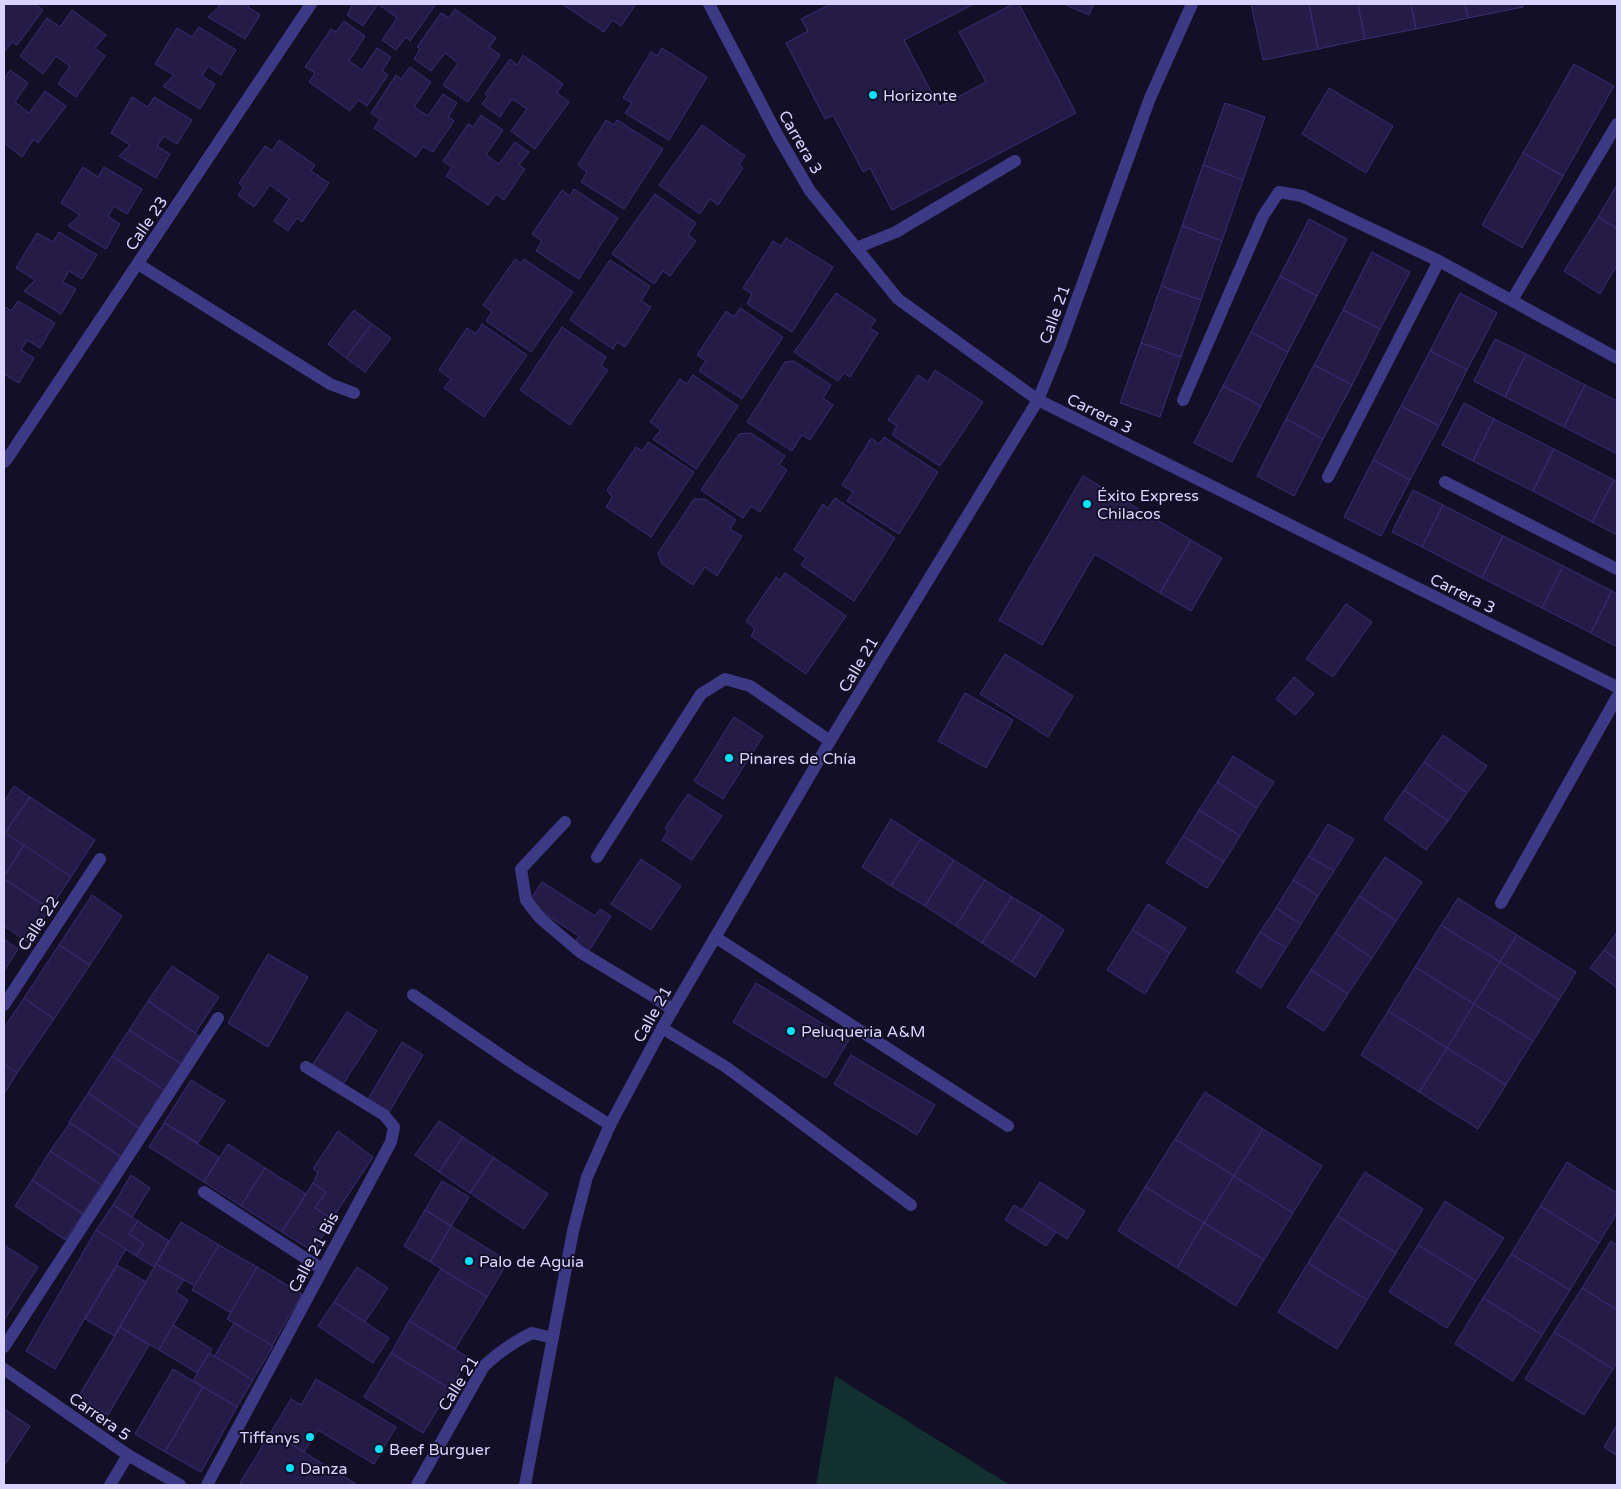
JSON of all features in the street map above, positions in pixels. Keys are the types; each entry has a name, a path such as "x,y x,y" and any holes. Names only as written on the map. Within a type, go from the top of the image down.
{"street":[{"name":"Calle 23","path":"5,460 311,4"},
{"name":"Carrera 3","path":"709,4 778,136 810,191 898,299 1038,400 1617,687"},
{"name":"Calle 21","path":"525,1485 573,1231 587,1177 610,1125 662,1028 830,741 1038,400 1060,346 1150,98 1192,4"},
{"path":"1512,300 1617,124"},
{"path":"856,248 896,232 1015,161"},
{"path":"1183,400 1263,216 1280,192 1302,196 1439,261 1617,358"},
{"path":"1328,477 1439,261"},
{"path":"138,264 330,384 354,393"},
{"path":"1444,482 1617,569"},
{"path":"597,857 701,694 725,679 750,686 830,741"},
{"path":"1501,903 1617,697"},
{"path":"565,822 521,869 526,900 540,918 580,952 673,1010"},
{"name":"Calle 22","path":"4,1005 100,859"},
{"path":"715,937 1008,1126"},
{"path":"413,994 520,1068 610,1125"},
{"path":"4,1347 218,1018"},
{"path":"662,1028 726,1066 911,1205"},
{"name":"Calle 21 Bis","path":"207,1485 391,1142 394,1127 384,1115 306,1067"},
{"path":"204,1192 322,1269"},
{"name":"Calle 21","path":"417,1485 484,1366 513,1342 532,1333 553,1338"},
{"name":"Carrera 5","path":"4,1369 128,1455 180,1485"},
{"path":"110,1485 128,1455"}],"green space":[{"path":"835,1376 1010,1485 816,1485"}],"building":[{"path":"4,4 35,4 43,10 17,45 12,42 4,52"},
{"path":"216,4 250,4 248,7 260,15 245,39 208,17 220,6"},
{"path":"349,4 378,4 363,26 347,15 352,6"},
{"path":"378,4 436,4 410,41 406,37 396,50 382,40 397,18"},
{"path":"562,4 636,4 621,26 612,20 604,32"},
{"name":"Horizonte","path":"831,4 974,4 904,40 939,107 986,82 959,32 1013,4 1019,4 1076,113 892,210 870,168 863,172 833,115 825,119 786,43 808,31 801,19"},
{"path":"1064,4 1094,4 1089,15"},
{"path":"1251,4 1309,4 1318,49 1263,60"},
{"path":"1309,4 1358,4 1365,39 1318,49"},
{"path":"1358,4 1411,4 1416,29 1365,39"},
{"path":"1411,4 1465,4 1468,18 1416,29"},
{"path":"1465,4 1523,4 1523,7 1468,18"},
{"path":"455,9 496,38 489,47 500,55 468,102 443,85 458,63 445,53 431,71 414,59 420,49 417,47 441,13 449,18"},
{"path":"72,10 106,35 95,48 105,56 76,97 58,84 70,66 56,56 43,74 20,56 47,18 60,27"},
{"path":"344,21 365,36 349,61 362,70 377,48 391,57 382,71 388,75 367,106 358,100 350,111 309,82 315,73 305,67 331,29 336,32"},
{"path":"199,27 236,50 221,75 208,66 202,76 215,84 200,109 163,86 174,75 155,64 177,28 192,37"},
{"path":"662,48 707,77 669,140 625,113 632,103 623,98 651,52 657,56"},
{"path":"523,55 563,84 557,93 569,102 535,149 511,131 527,109 512,99 500,117 482,104 488,96 485,94 510,59 517,65"},
{"path":"1574,64 1614,86 1563,176 1523,153"},
{"path":"410,67 431,82 414,107 428,116 443,94 457,103 448,117 454,121 433,152 423,146 416,157 374,128 380,119 371,113 396,75 401,79"},
{"path":"10,70 28,83 15,102 29,113 45,91 66,106 38,143 34,139 22,157 4,143 4,79"},
{"path":"1329,88 1393,126 1366,173 1302,134"},
{"path":"132,97 148,107 154,97 192,120 177,144 164,136 157,146 170,154 156,178 119,156 130,145 111,133"},
{"path":"1225,103 1265,117 1243,180 1203,165"},
{"path":"481,115 503,130 486,155 499,164 515,142 529,152 519,165 525,169 504,200 496,194 488,205 446,176 452,167 443,161 468,124 473,127"},
{"path":"606,120 614,125 617,120 663,149 624,209 581,182 587,172 578,165"},
{"path":"702,125 745,156 739,165 743,168 718,205 710,199 700,214 659,185"},
{"path":"279,140 315,165 311,171 329,183 302,222 297,218 288,231 274,221 289,199 270,185 254,207 238,195 244,187 239,183 265,146 272,151"},
{"path":"1523,153 1563,176 1522,248 1482,225"},
{"path":"1203,165 1243,180 1222,241 1182,226"},
{"path":"83,167 98,177 104,167 142,189 127,214 114,206 108,216 120,224 106,249 68,226 80,215 61,203"},
{"path":"1617,185 1617,229 1598,217"},
{"path":"574,189 618,218 579,279 536,251 542,241 532,234 562,190 570,196"},
{"path":"655,194 696,223 688,235 696,241 670,276 663,271 654,284 612,254"},
{"path":"1598,217 1617,229 1617,265 1600,294 1564,271"},
{"path":"1309,219 1347,239 1317,296 1280,276"},
{"path":"1182,226 1222,241 1201,300 1161,286"},
{"path":"59,232 97,255 82,279 69,271 63,282 76,289 61,314 24,291 35,280 16,268 37,233 53,242"},
{"path":"786,238 833,267 792,332 747,304 752,294 743,288 773,241 781,246"},
{"path":"1372,252 1410,272 1380,329 1343,310"},
{"path":"515,259 521,263 524,259 573,292 531,352 486,321 492,312 483,305"},
{"path":"610,260 650,286 641,301 651,307 625,347 617,342 613,349 570,320"},
{"path":"1280,276 1317,296 1288,352 1251,332"},
{"path":"1161,286 1201,300 1181,357 1141,343"},
{"path":"836,293 876,320 870,328 878,333 850,377 844,373 838,381 794,352"},
{"path":"1460,293 1497,313 1467,370 1430,351"},
{"path":"18,301 55,323 40,348 27,340 21,350 34,358 19,383 4,374 4,306 11,311"},
{"path":"740,308 783,337 742,399 699,371 706,361 697,355 726,311 734,317"},
{"path":"354,310 372,324 346,358 328,344"},
{"path":"1343,310 1380,329 1352,385 1314,365"},
{"path":"372,324 391,338 365,372 346,358"},
{"path":"482,324 527,355 484,417 444,388 451,379 439,370 467,328 476,334"},
{"path":"562,327 606,357 601,366 608,370 570,425 520,390"},
{"path":"1251,332 1288,352 1261,406 1223,386"},
{"path":"1495,339 1526,354 1505,397 1474,381"},
{"path":"1141,343 1181,357 1160,417 1120,403"},
{"path":"1430,351 1467,370 1439,426 1401,406"},
{"path":"1526,354 1585,385 1564,427 1505,397"},
{"path":"794,361 831,385 823,398 833,405 810,440 802,435 792,451 747,422 785,362"},
{"path":"1314,365 1352,385 1323,439 1286,419"},
{"path":"935,370 983,402 940,466 892,435 897,426 888,420 918,375 928,382"},
{"path":"693,375 738,406 696,469 653,439 661,430 650,422 680,379 687,384"},
{"path":"1585,385 1617,401 1617,454 1564,427"},
{"path":"1223,386 1261,406 1232,462 1194,443"},
{"path":"1464,403 1494,419 1473,461 1442,445"},
{"path":"1401,406 1439,426 1410,480 1373,460"},
{"path":"1286,419 1323,439 1294,496 1257,476"},
{"path":"1494,419 1554,449 1533,491 1473,461"},
{"path":"751,433 785,456 779,465 787,470 760,512 751,506 743,518 701,490 739,434"},
{"path":"884,437 938,472 899,534 847,501 853,492 842,485 871,438 879,444"},
{"path":"648,442 694,472 651,537 606,507 612,497 607,490 636,447 642,451"},
{"path":"1554,449 1614,480 1592,522 1533,491"},
{"path":"1373,460 1410,480 1381,536 1344,517"},
{"path":"1083,476 1191,540 1160,593 1095,554 1042,645 999,620"},
{"path":"1614,480 1617,482 1617,535 1592,522"},
{"path":"1413,490 1443,505 1422,547 1392,532"},
{"path":"835,498 895,538 854,601 801,565 806,558 794,550 823,504 828,508"},
{"path":"694,499 705,499 736,520 730,529 742,536 717,576 705,567 693,585 662,564 658,553"},
{"path":"1443,505 1503,536 1482,578 1422,547"},
{"path":"1503,536 1563,566 1542,608 1482,578"},
{"path":"1191,540 1222,558 1191,611 1160,593"},
{"path":"1563,566 1612,591 1591,633 1542,608"},
{"path":"785,573 846,616 806,674 751,636 755,629 746,621 776,577 780,580"},
{"path":"1612,591 1617,594 1617,647 1591,633"},
{"path":"1346,604 1372,622 1333,677 1306,659"},
{"path":"1005,654 1073,696 1048,737 980,694"},
{"path":"1294,677 1314,694 1295,715 1276,699"},
{"path":"965,693 1013,720 986,768 938,741"},
{"name":"Pinares de Chía","path":"734,717 763,736 723,799 694,781"},
{"path":"1443,735 1487,766 1467,793 1424,762"},
{"path":"1233,756 1274,782 1257,808 1217,782"},
{"path":"1424,762 1467,793 1448,821 1404,790"},
{"path":"1217,782 1257,808 1240,836 1199,810"},
{"path":"14,786 30,797 5,833 24,845 4,876 4,802"},
{"path":"1404,790 1448,821 1426,850 1384,819"},
{"path":"688,794 722,816 692,860 662,840 668,831 665,828"},
{"path":"30,797 95,840 71,877 5,833"},
{"path":"1199,810 1240,836 1224,862 1183,836"},
{"path":"891,819 921,839 891,886 862,867"},
{"path":"1328,824 1354,839 1334,871 1308,856"},
{"path":"1183,836 1224,862 1207,888 1166,863"},
{"path":"921,839 954,860 925,906 891,886"},
{"path":"24,845 71,877 50,909 4,879 4,876"},
{"path":"1308,856 1334,871 1318,896 1293,880"},
{"path":"1385,857 1422,882 1396,921 1359,896"},
{"path":"641,859 681,886 651,930 611,904"},
{"path":"954,860 985,880 956,926 925,906"},
{"path":"4,879 50,909 28,942 4,926"},
{"path":"985,880 1012,897 982,943 956,926"},
{"path":"1293,880 1318,896 1301,924 1276,908"},
{"path":"542,882 595,916 600,909 611,916 587,954 573,945 579,936 528,903"},
{"path":"92,895 122,916 90,965 59,945"},
{"path":"1359,896 1396,921 1372,958 1335,933"},
{"path":"1012,897 1042,915 1012,962 982,943"},
{"path":"1458,898 1517,935 1500,962 1441,925"},
{"path":"1148,904 1186,928 1170,953 1132,930"},
{"path":"1276,908 1301,924 1286,948 1260,932"},
{"path":"1042,915 1064,930 1035,977 1012,962"},
{"path":"1441,925 1500,962 1474,1004 1415,967"},
{"path":"1132,930 1170,953 1145,994 1107,970"},
{"path":"1260,932 1286,948 1261,988 1236,972"},
{"path":"1617,932 1617,960 1604,950"},
{"path":"1335,933 1372,958 1348,994 1311,970"},
{"path":"1517,935 1576,972 1559,1000 1500,962"},
{"path":"4,939 18,949 4,971"},
{"path":"59,945 90,965 54,1019 24,998"},
{"path":"1604,950 1617,960 1617,988 1590,968"},
{"path":"268,954 308,977 268,1047 228,1023"},
{"path":"1500,962 1559,1000 1533,1041 1474,1004"},
{"path":"172,966 219,997 195,1033 148,1001"},
{"path":"1415,967 1474,1004 1447,1048 1388,1011"},
{"path":"1311,970 1348,994 1324,1031 1287,1007"},
{"name":"Peluqueria A&M","path":"756,983 849,1040 826,1078 733,1022"},
{"path":"24,998 54,1019 17,1073 4,1064 4,1028"},
{"path":"148,1001 199,1036 181,1064 129,1030"},
{"path":"1474,1004 1533,1041 1506,1085 1447,1048"},
{"path":"1388,1011 1447,1048 1419,1092 1361,1055"},
{"path":"347,1012 377,1031 342,1086 311,1067"},
{"path":"129,1030 181,1064 164,1090 112,1056"},
{"path":"402,1042 423,1055 388,1114 367,1101"},
{"path":"1447,1048 1506,1085 1478,1129 1419,1092"},
{"path":"851,1055 935,1105 917,1135 834,1084"},
{"path":"112,1056 164,1090 139,1128 88,1093"},
{"path":"4,1064 17,1073 4,1094"},
{"path":"191,1080 225,1101 198,1143 164,1123"},
{"path":"1205,1092 1263,1129 1234,1176 1175,1139"},
{"path":"88,1093 139,1128 121,1157 69,1122"},
{"path":"439,1121 463,1137 439,1172 415,1155"},
{"path":"70,1123 121,1157 101,1185 50,1151"},
{"path":"164,1123 219,1157 204,1182 149,1147"},
{"path":"1263,1129 1322,1166 1293,1213 1234,1176"},
{"path":"338,1131 373,1157 332,1219 315,1208 326,1192 313,1183 318,1172 313,1169"},
{"path":"463,1137 494,1158 470,1193 439,1172"},
{"path":"1175,1139 1234,1176 1204,1223 1145,1187"},
{"path":"228,1144 265,1168 241,1206 204,1182"},
{"path":"50,1151 101,1185 83,1214 32,1180"},
{"path":"494,1158 548,1194 524,1229 470,1193"},
{"path":"1567,1162 1617,1193 1617,1213 1599,1243 1540,1206"},
{"path":"265,1168 306,1194 282,1232 241,1206"},
{"path":"1365,1172 1423,1209 1396,1253 1337,1216"},
{"path":"131,1175 150,1188 132,1217 113,1205"},
{"path":"1234,1176 1293,1213 1264,1260 1204,1223"},
{"path":"32,1180 83,1214 65,1240 15,1206"},
{"path":"442,1181 469,1197 451,1226 425,1210"},
{"path":"1040,1182 1085,1211 1067,1239 1022,1210"},
{"path":"313,1183 326,1192 315,1208 332,1219 314,1252 282,1232"},
{"path":"1145,1187 1204,1223 1177,1268 1118,1231"},
{"path":"1445,1201 1504,1238 1476,1281 1418,1245"},
{"path":"113,1205 138,1221 129,1234 144,1244 136,1256 96,1230"},
{"path":"1014,1205 1056,1232 1046,1246 1005,1220"},
{"path":"1540,1206 1599,1243 1570,1290 1511,1254"},
{"path":"425,1210 451,1226 430,1262 404,1246"},
{"path":"1337,1216 1396,1253 1367,1300 1308,1263"},
{"path":"138,1221 169,1241 154,1267 136,1256 144,1244 129,1234"},
{"path":"181,1222 219,1245 195,1286 156,1264"},
{"path":"1204,1223 1264,1260 1236,1306 1177,1268"},
{"name":"Palo de Aguia","path":"451,1226 508,1261 487,1297 430,1262"},
{"path":"96,1230 126,1249 55,1369 26,1351"},
{"path":"1611,1241 1617,1245 1617,1310 1582,1288"},
{"path":"4,1245 38,1267 4,1320"},
{"path":"219,1245 257,1267 231,1313 192,1290"},
{"path":"1418,1245 1476,1281 1447,1328 1389,1292"},
{"path":"1511,1254 1570,1290 1542,1335 1483,1298"},
{"path":"1308,1263 1367,1300 1337,1349 1278,1312"},
{"path":"156,1264 184,1280 176,1292 188,1300 159,1350 120,1327"},
{"path":"117,1265 146,1282 114,1336 85,1319"},
{"path":"257,1267 302,1294 272,1346 227,1319"},
{"path":"357,1267 388,1288 365,1322 334,1302"},
{"path":"441,1269 487,1297 455,1349 409,1321"},
{"path":"1582,1288 1617,1310 1617,1362 1613,1369 1554,1332"},
{"path":"1483,1298 1542,1335 1513,1381 1455,1344"},
{"path":"334,1302 389,1338 373,1363 318,1326"},
{"path":"409,1321 469,1358 450,1389 391,1353"},
{"path":"234,1323 273,1346 253,1380 214,1357"},
{"path":"173,1325 212,1349 197,1373 159,1350"},
{"path":"120,1327 149,1345 108,1415 78,1397"},
{"path":"1554,1332 1613,1369 1584,1415 1525,1379"},
{"path":"209,1353 253,1380 237,1407 193,1381"},
{"path":"391,1353 450,1389 423,1433 364,1397"},
{"path":"173,1369 203,1387 165,1452 135,1434"},
{"path":"316,1379 396,1427 374,1464 318,1430 304,1452 271,1432 291,1399 301,1405"},
{"path":"203,1387 237,1407 201,1472 165,1452"},
{"path":"4,1409 30,1426 4,1466"},
{"path":"1617,1425 1617,1456 1604,1447"},
{"name":"Danza","path":"271,1432 356,1484 244,1485 240,1483"}],"place":[{"name":"Horizonte","path":"873,95"},
{"name":"Éxito Express Chilacos","path":"1087,504"},
{"name":"Pinares de Chía","path":"729,758"},
{"name":"Peluqueria A&M","path":"791,1031"},
{"name":"Palo de Aguia","path":"469,1261"},
{"name":"Tiffanys","path":"310,1437"},
{"name":"Beef Burguer","path":"379,1449"},
{"name":"Danza","path":"290,1468"}]}
